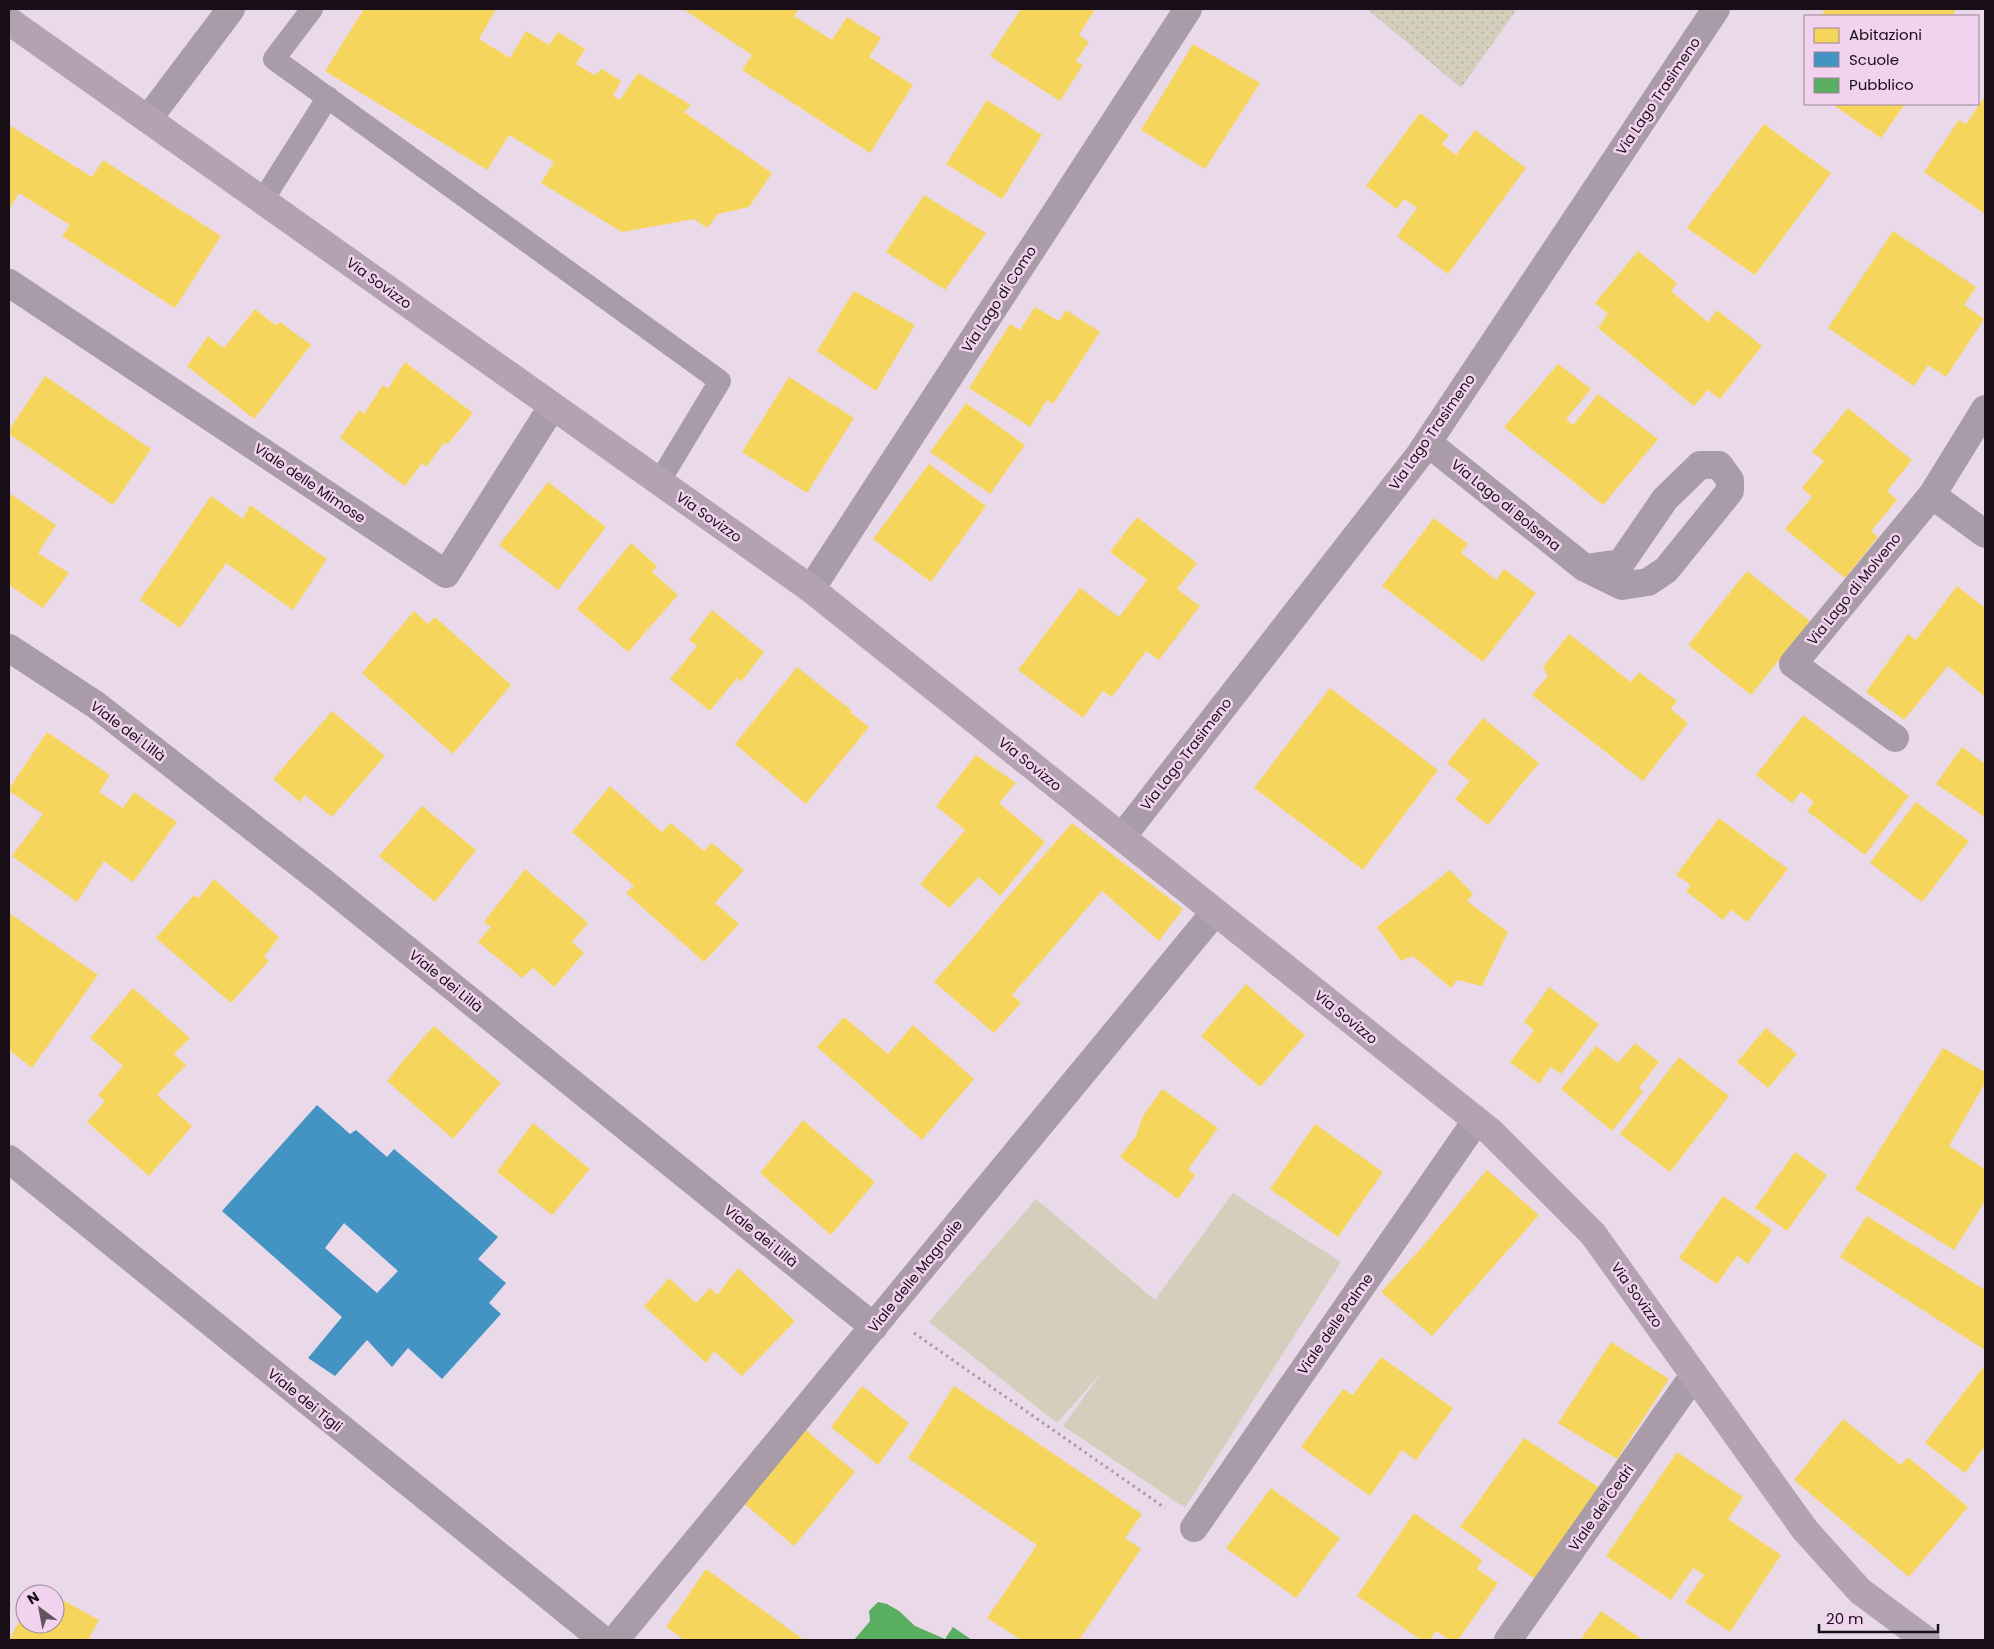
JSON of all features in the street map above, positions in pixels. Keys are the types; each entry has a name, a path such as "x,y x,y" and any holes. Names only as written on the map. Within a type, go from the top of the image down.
{"street":[{"path":"148,118 231,9"},
{"name":"Via Lago di Como","path":"810,589 1188,9"},
{"name":"Via Lago Trasimeno","path":"1122,837 1428,443 1716,9"},
{"name":"Via Sovizzo","path":"9,21 810,589 1476,1120 1593,1234 1805,1530 1860,1591 1926,1640"},
{"name":"Viale delle Mimose","path":"9,282 446,574 552,407"},
{"name":"Via Lago di Molveno","path":"1895,738 1793,664 1932,495 1985,410"},
{"name":"Via Lago di Bolsena","path":"1428,443 1585,568 1622,586 1648,582 1666,570 1730,491 1730,480 1719,465 1700,465 1665,499 1621,563 1585,568"},
{"path":"1932,495 1985,534"},
{"name":"Viale dei Lillà","path":"9,648 96,705 879,1320"},
{"name":"Viale delle Magnolie","path":"615,1640 1215,912"},
{"name":"Viale delle Palme","path":"1194,1528 1476,1120"},
{"name":"Viale dei Tigli","path":"9,1158 603,1640"},
{"name":"Viale dei Cedri","path":"1508,1640 1694,1375"}],"lane":[{"path":"312,9 274,59 720,381 659,482"},
{"path":"263,200 328,97"}],"path":[{"path":"879,1320 1194,1528"}],"shaded area":[{"path":"1367,9 1517,9 1461,88"},
{"path":"1233,1193 1341,1262 1185,1508 1063,1426 1103,1371 1057,1423 929,1322 1036,1199 1155,1300"}],"building: Abitazioni":[{"path":"364,9 496,9 479,39 510,58 526,31 549,45 558,32 585,49 576,64 594,75 602,69 621,81 613,96 620,100 638,73 691,105 684,112 772,173 749,207 718,214 707,228 694,219 622,232 541,183 554,162 509,135 487,170 325,71"},
{"path":"683,9 799,9 794,16 832,40 847,17 881,38 869,57 913,85 870,153 742,70 752,55"},
{"path":"1021,9 1095,9 1079,35 1089,42 1076,61 1083,65 1060,101 990,56"},
{"path":"1826,9 1956,10 1952,15 1822,15"},
{"path":"1193,44 1260,83 1205,169 1141,130"},
{"path":"1985,96 1985,214 1924,172 1959,120 1966,124"},
{"path":"987,100 1042,135 1002,199 946,164"},
{"path":"1833,105 1904,105 1881,138"},
{"path":"1420,113 1449,135 1442,144 1456,155 1475,130 1526,168 1448,274 1397,236 1417,208 1404,199 1397,209 1366,186"},
{"path":"1764,124 1831,173 1755,275 1687,228"},
{"path":"9,125 92,177 103,160 221,236 175,308 62,236 70,225 19,193 9,210"},
{"path":"924,195 986,233 945,290 886,252"},
{"path":"1893,231 1976,287 1964,305 1984,319 1946,377 1928,365 1914,386 1828,328"},
{"path":"1638,251 1677,283 1671,291 1708,322 1717,310 1762,346 1720,399 1708,390 1694,406 1598,328 1608,314 1595,303"},
{"path":"854,291 915,325 876,391 817,351"},
{"path":"1035,307 1059,321 1066,310 1100,332 1053,404 1047,400 1030,427 969,388 1010,324 1020,330"},
{"path":"255,309 275,325 280,322 311,345 254,419 187,366 208,336 224,348"},
{"path":"405,362 473,413 448,444 444,443 426,467 422,463 405,486 340,438 359,410 364,414 383,385 388,389"},
{"path":"1558,364 1591,389 1566,419 1573,425 1598,394 1658,439 1603,505 1504,427"},
{"path":"45,376 151,449 113,505 9,434 9,430"},
{"path":"789,377 854,418 807,493 742,452"},
{"path":"966,403 1025,445 990,494 930,452"},
{"path":"1848,408 1912,460 1887,491 1897,500 1871,531 1878,537 1845,578 1785,529 1812,497 1802,488 1824,461 1812,452"},
{"path":"929,464 986,506 931,582 873,539"},
{"path":"548,482 606,527 558,590 499,545"},
{"path":"9,493 56,525 38,553 69,573 43,608 9,585"},
{"path":"211,496 243,519 250,505 327,559 293,610 226,563 180,628 140,600"},
{"path":"1137,517 1197,563 1177,589 1200,606 1159,660 1146,651 1112,697 1103,691 1083,718 1018,670 1080,588 1119,617 1147,580 1110,552"},
{"path":"1434,518 1468,544 1461,553 1496,580 1504,569 1536,593 1483,662 1382,586"},
{"path":"631,543 657,566 652,572 678,595 628,652 577,609"},
{"path":"1747,571 1810,621 1751,695 1688,645"},
{"path":"1957,586 1985,608 1985,697 1948,666 1904,720 1866,692 1908,634 1916,640"},
{"path":"712,610 764,652 741,682 737,678 710,711 670,679 697,646 689,640"},
{"path":"414,611 428,624 435,617 511,685 453,754 362,673"},
{"path":"1569,634 1631,682 1639,672 1677,701 1671,709 1688,723 1643,781 1532,695 1548,676 1543,667"},
{"path":"797,667 869,727 806,804 735,744"},
{"path":"1330,688 1438,770 1363,870 1254,788"},
{"path":"332,711 385,756 332,817 305,795 300,802 273,779"},
{"path":"1803,715 1909,796 1865,855 1807,811 1814,802 1801,792 1792,803 1756,775"},
{"path":"1483,718 1539,763 1488,825 1455,799 1470,781 1447,763"},
{"path":"47,732 110,775 99,792 123,808 134,792 177,822 133,882 104,861 77,902 12,856 43,814 9,791 9,789"},
{"path":"1962,747 1985,764 1985,817 1936,784"},
{"path":"976,755 1016,783 999,803 1045,842 1000,896 979,877 949,908 920,884 965,830 936,806"},
{"path":"610,786 662,832 671,823 704,851 712,843 744,870 715,903 739,924 704,962 626,893 634,886 572,832"},
{"path":"1916,802 1969,841 1922,902 1870,863"},
{"path":"422,806 476,850 435,902 379,856"},
{"path":"1719,818 1788,869 1747,922 1731,910 1723,920 1686,891 1691,885 1676,875"},
{"path":"1072,823 1183,909 1159,941 1102,891 1012,995 1021,1003 994,1033 934,982"},
{"path":"525,869 588,923 572,942 584,953 554,987 533,968 522,978 478,942 491,927 484,922"},
{"path":"1450,870 1473,894 1467,901 1508,932 1482,986 1457,980 1451,988 1413,956 1401,961 1377,927"},
{"path":"214,879 279,937 264,957 269,961 231,1003 156,938 194,895 199,898"},
{"path":"9,913 98,975 32,1068 9,1050"},
{"path":"1246,984 1305,1035 1260,1087 1201,1036"},
{"path":"1549,987 1599,1024 1561,1074 1551,1067 1539,1084 1510,1062 1534,1030 1524,1022"},
{"path":"133,988 190,1038 174,1054 186,1065 157,1095 192,1126 149,1176 87,1122 105,1101 98,1095 123,1066 90,1038"},
{"path":"844,1017 888,1054 913,1025 974,1079 922,1140 817,1047"},
{"path":"434,1026 501,1083 453,1139 387,1081"},
{"path":"1766,1028 1797,1054 1768,1088 1737,1062"},
{"path":"1635,1043 1659,1062 1639,1088 1643,1092 1612,1131 1561,1089 1596,1046 1618,1063"},
{"path":"1943,1048 1985,1072 1985,1083 1949,1146 1985,1169 1985,1201 1954,1250 1855,1189"},
{"path":"1679,1057 1729,1096 1670,1172 1620,1134"},
{"path":"1162,1089 1218,1128 1188,1169 1195,1175 1178,1199 1120,1157 1136,1136 1143,1116"},
{"path":"803,1120 875,1182 831,1235 760,1173"},
{"path":"533,1123 590,1169 552,1215 497,1172"},
{"path":"1315,1124 1383,1172 1338,1237 1270,1189"},
{"path":"1795,1152 1827,1175 1787,1231 1755,1208"},
{"path":"1487,1170 1539,1215 1432,1336 1381,1292"},
{"path":"1723,1196 1772,1230 1748,1264 1737,1256 1717,1284 1679,1258"},
{"path":"1867,1216 1985,1290 1985,1350 1840,1257"},
{"path":"738,1268 795,1321 742,1376 714,1351 706,1363 644,1306 669,1278 696,1303 710,1288 717,1295"},
{"path":"1611,1342 1669,1379 1617,1459 1558,1423"},
{"path":"1381,1357 1453,1408 1416,1460 1402,1450 1370,1496 1301,1447 1343,1389 1353,1395"},
{"path":"1985,1365 1985,1446 1965,1473 1925,1443"},
{"path":"862,1386 909,1423 878,1465 831,1427"},
{"path":"954,1386 1142,1514 1125,1538 1141,1549 1079,1640 1021,1640 987,1618 1037,1545 908,1458"},
{"path":"1843,1419 1901,1465 1908,1457 1968,1507 1909,1577 1794,1480"},
{"path":"800,1425 855,1472 794,1546 741,1501"},
{"path":"1524,1438 1600,1488 1538,1581 1460,1527"},
{"path":"1677,1452 1743,1497 1728,1519 1781,1555 1730,1632 1685,1602 1704,1575 1693,1568 1671,1600 1606,1556"},
{"path":"1271,1488 1340,1538 1296,1598 1226,1548"},
{"path":"1414,1513 1482,1560 1477,1569 1498,1583 1458,1640 1450,1640 1436,1631 1430,1640 1421,1640 1357,1596"},
{"path":"706,1569 804,1640 684,1640 666,1627"},
{"path":"65,1601 99,1620 88,1640 9,1640 15,1629 15,1634 65,1634"},
{"path":"1601,1611 1643,1640 1580,1640"}],"building: Scuole":[{"path":"317,1105 350,1134 356,1130 387,1157 394,1149 498,1237 478,1259 506,1283 489,1303 501,1314 442,1379 408,1348 392,1367 367,1340 335,1376 308,1358 342,1317 222,1211","holes":["344,1223 398,1271 377,1293 325,1248"]}],"building: Pubblico":[{"path":"878,1602 887,1604 899,1611 915,1626 945,1639 953,1627 972,1640 854,1640 870,1621 869,1611"}]}
